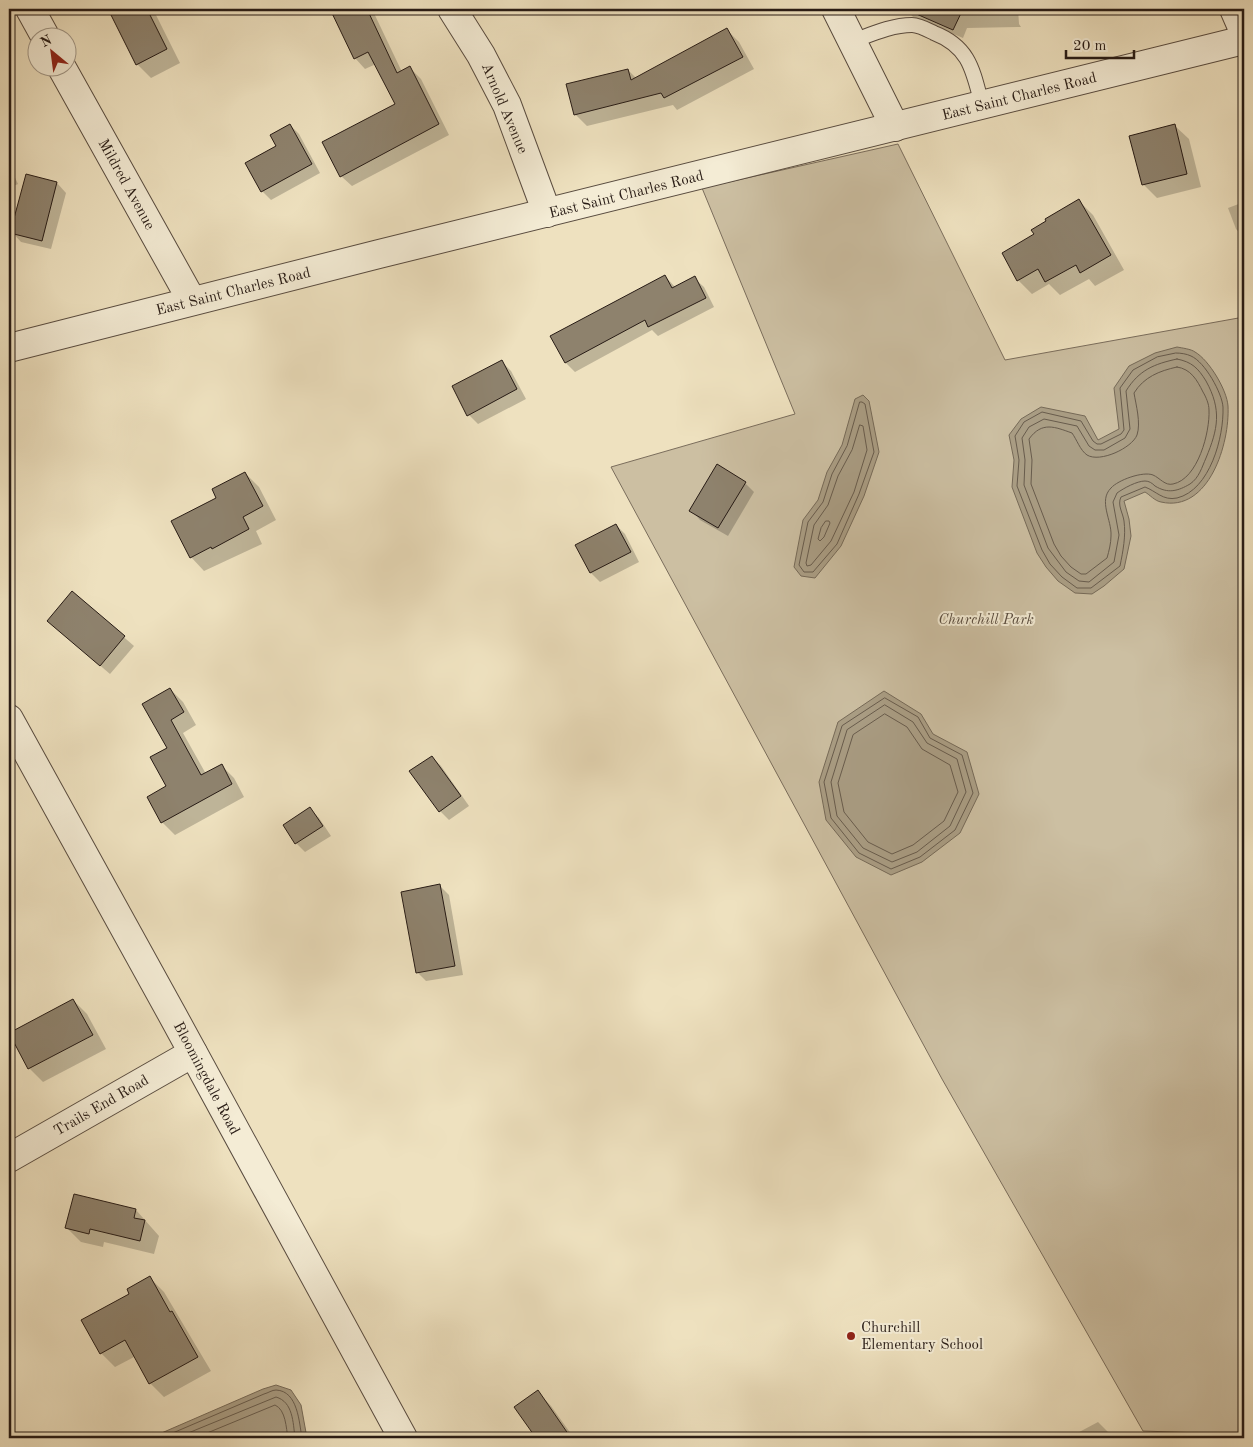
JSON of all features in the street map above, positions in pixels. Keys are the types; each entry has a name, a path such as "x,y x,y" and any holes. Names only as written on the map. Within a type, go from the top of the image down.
{"street":[{"path":"30,9 40,28"},
{"name":"Arnold Avenue","path":"452,9 481,55 507,105 547,213"},
{"path":"836,9 895,126"},
{"path":"1234,9 1244,32"},
{"name":"East Saint Charles Road","path":"9,348 1244,40"},
{"name":"Mildred Avenue","path":"68,78 192,301"},
{"name":"Bloomingdale Road","path":"9,719 403,1438"},
{"name":"Trails End Road","path":"9,1158 193,1053"}],"lane":[{"path":"853,41 888,28 914,25 939,35 959,46 973,70 982,106"}],"green space":[{"name":"Churchill Park","path":"898,144 1005,360 1244,317 1244,1438 1233,1438 1230,1434 1143,1431 942,1079 611,467 795,414 702,188"}],"water":[{"path":"1177,347 1195,352 1206,362 1221,384 1227,399 1228,421 1220,456 1204,486 1192,497 1178,503 1161,502 1145,492 1124,501 1131,536 1124,569 1092,594 1075,593 1058,581 1037,553 1012,487 1014,460 1009,435 1021,419 1041,407 1085,416 1098,440 1119,429 1114,388 1129,366 1155,353"},
{"path":"863,395 869,401 879,452 864,496 841,546 815,578 801,576 794,567 803,520 818,500 827,472 842,445 855,399"},
{"path":"884,691 921,714 933,734 967,752 979,794 960,833 922,862 891,875 856,857 826,820 819,782 838,722"},
{"path":"276,1385 291,1390 301,1405 307,1438 150,1438 263,1389"}],"building":[{"path":"108,9 147,9 167,49 136,65"},
{"path":"330,9 367,9 397,73 410,66 439,124 340,177 322,142 395,104 368,52 354,59"},
{"path":"905,9 963,9 953,30"},
{"path":"727,28 743,57 664,98 661,93 574,115 566,84 628,69 631,80"},
{"path":"290,124 312,164 261,192 245,163 276,146 270,135"},
{"path":"1175,124 1187,174 1142,185 1129,136"},
{"path":"26,174 57,182 42,241 10,233"},
{"path":"1079,199 1111,255 1080,273 1076,265 1045,282 1038,269 1017,281 1002,253 1034,234 1031,230 1046,221 1045,219"},
{"path":"665,275 672,288 695,276 706,298 648,327 645,320 565,363 550,336"},
{"path":"502,360 517,389 467,416 452,386"},
{"path":"717,464 746,482 718,528 689,511"},
{"path":"245,472 263,506 243,517 249,529 212,549 211,547 190,558 171,521 216,498 212,489"},
{"path":"616,524 631,552 590,573 575,545"},
{"path":"72,591 125,636 100,666 47,621"},
{"path":"170,688 184,712 171,720 201,775 222,764 232,784 161,823 147,797 166,786 150,757 167,748 142,704"},
{"path":"432,756 461,796 439,812 409,771"},
{"path":"310,807 323,826 295,844 283,825"},
{"path":"440,884 455,966 416,973 401,892"},
{"path":"73,999 93,1035 28,1069 9,1033"},
{"path":"74,1194 136,1209 134,1218 145,1220 140,1241 90,1229 89,1234 65,1228"},
{"path":"150,1276 198,1357 149,1384 125,1340 100,1354 81,1320 129,1294 127,1289"},
{"path":"538,1390 571,1438 536,1438 514,1407"}],"place":[{"name":"Churchill Elementary School","path":"851,1336"}]}
